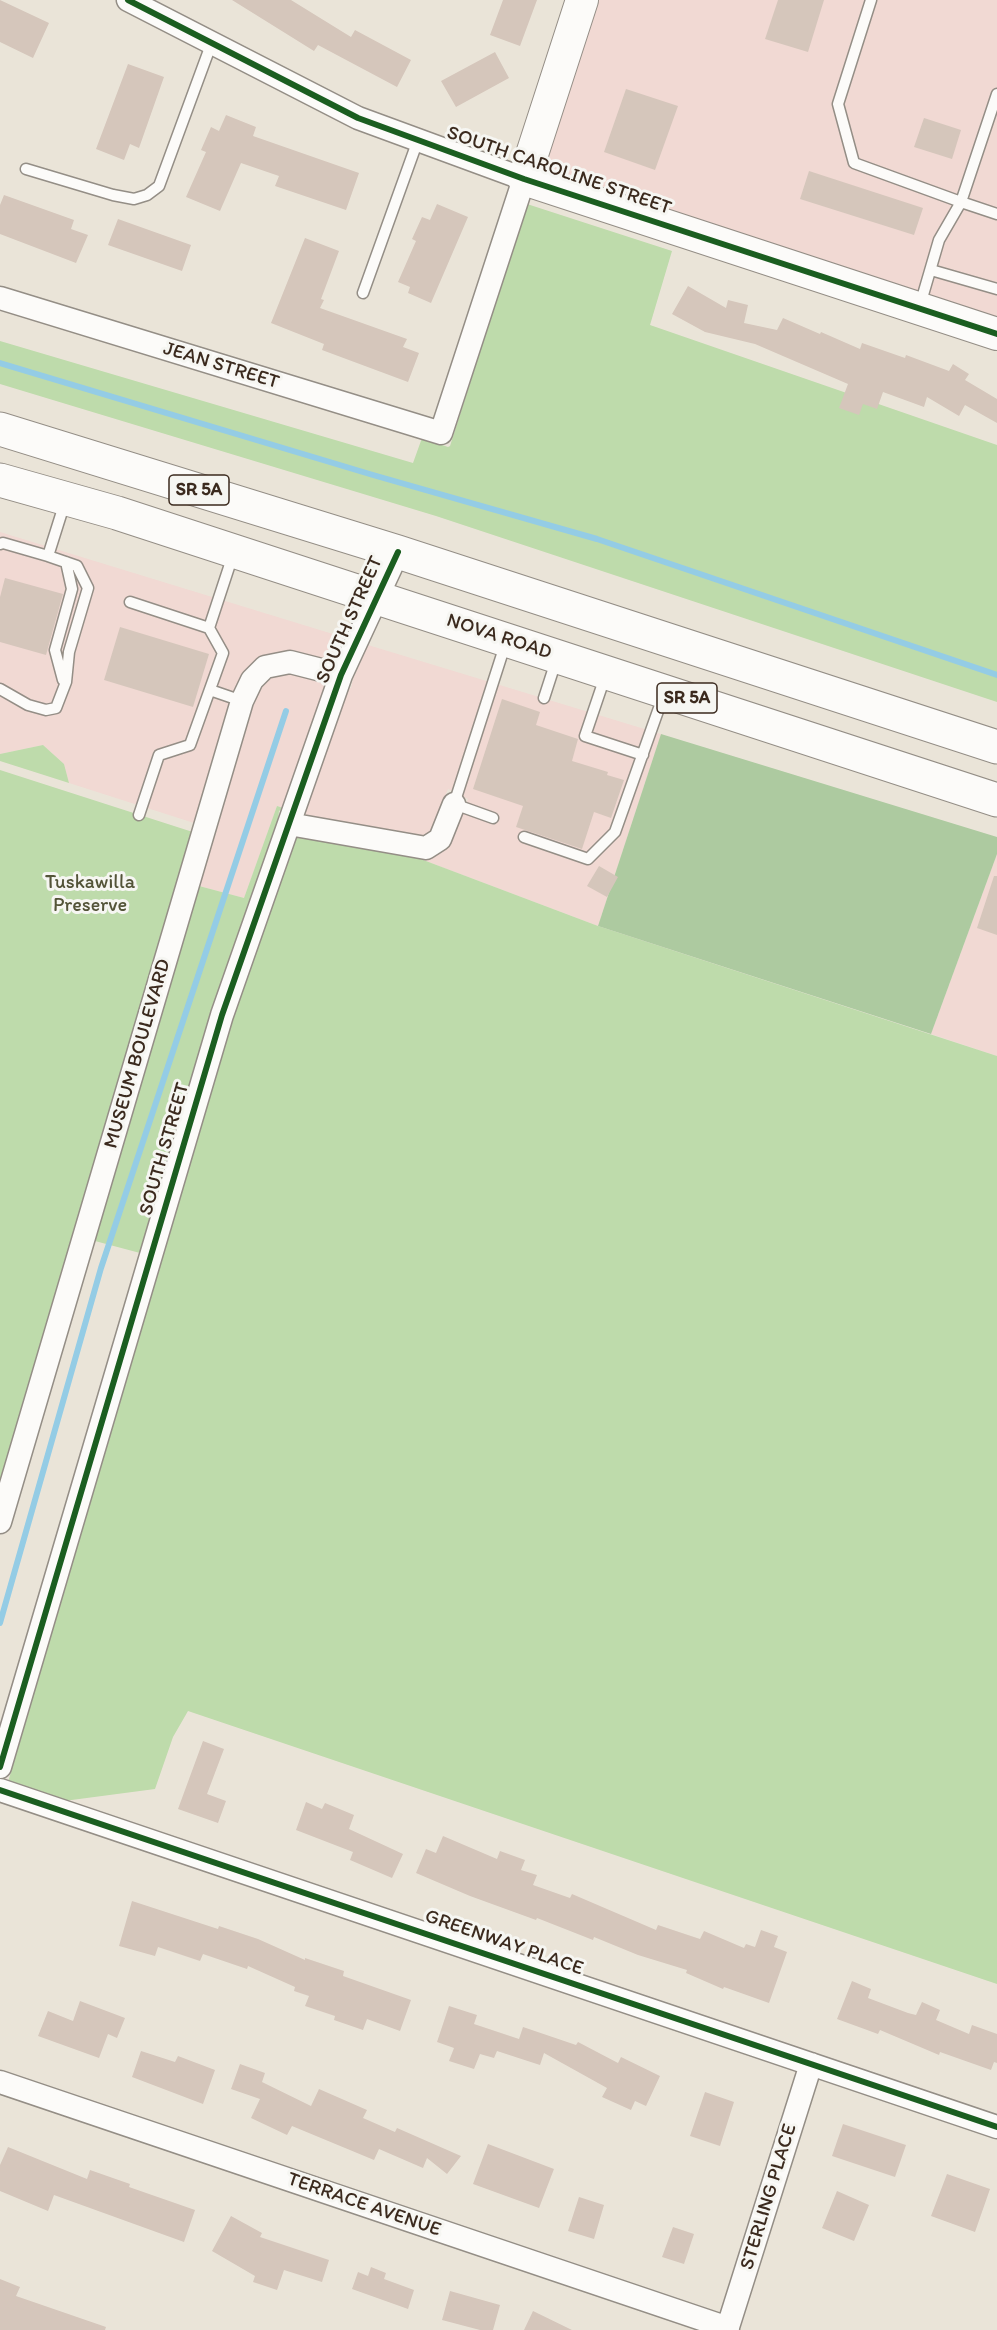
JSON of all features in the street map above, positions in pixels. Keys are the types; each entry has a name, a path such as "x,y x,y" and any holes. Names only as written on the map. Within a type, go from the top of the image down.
{"main road":[{"name":"SR 5A","path":"0,429 398,552 997,747"},
{"name":"NOVA ROAD","path":"0,480 117,513 997,800"}],"street":[{"name":"SOUTH CAROLINE STREET","path":"128,0 358,118 524,179 997,334"},
{"path":"524,179 582,0"},
{"name":"JEAN STREET","path":"0,298 441,433 524,179"},
{"name":"SOUTH STREET","path":"0,1767 222,1014 342,675 398,552"},
{"name":"MUSEUM BOULEVARD","path":"0,1522 242,701 252,680 265,667 290,662 342,675"},
{"path":"289,824 426,848 440,839 454,804"},
{"name":"GREENWAY PLACE","path":"0,1790 997,2127"},
{"name":"STERLING PLACE","path":"728,2329 811,2064"},
{"name":"TERRACE AVENUE","path":"0,2082 728,2329"}],"lane":[{"path":"871,0 838,104 854,164 997,214"},
{"path":"26,169 113,195 134,199 147,195 159,186 212,42"},
{"path":"919,308 939,240 961,202 997,93"},
{"path":"363,293 418,140"},
{"path":"931,270 997,288"},
{"path":"48,556 66,500"},
{"path":"0,544 77,566 88,588 69,652 64,686 56,708 46,710 28,705 0,689"},
{"path":"209,628 234,552"},
{"path":"64,686 55,650 72,589 66,562"},
{"path":"130,602 209,628 223,653 190,745 159,755 139,815"},
{"path":"493,818 454,804 507,639"},
{"path":"544,698 558,656"},
{"path":"607,672 585,736 643,754"},
{"path":"210,690 242,701"},
{"path":"524,837 588,859 615,832 665,691"}],"shaded area":[{"path":"595,0 997,0 997,323 538,172"},
{"path":"0,532 346,638 335,662 287,651 261,656 244,672 231,696 194,823 69,783 64,764 43,745 0,754"},
{"path":"368,645 661,734 598,926 410,855 432,857 451,844 468,799 448,789 431,831 422,836 304,816 349,688 351,688"},
{"path":"291,673 327,682 283,808 277,806 244,898 199,886 252,706 262,687 272,677"},
{"path":"997,854 997,1056 931,1034"}],"green space":[{"path":"527,204 672,251 650,325 997,445 997,702 436,516 0,384 0,341 413,463 422,438 450,446"},
{"path":"661,734 997,837 997,854 931,1034 598,926"},
{"path":"43,745 64,764 69,783 0,761 0,754"},
{"name":"Tuskawilla Preserve","path":"0,770 202,835 0,1522"},
{"path":"277,806 283,808 279,811 278,820 211,1010 140,1253 95,1241 199,886 244,898"},
{"path":"297,836 410,855 598,926 997,1056 997,1984 188,1711 173,1737 155,1789 64,1801 8,1782 233,1019"}],"building":[{"path":"0,0 49,23 33,58 0,42"},
{"path":"232,0 291,0 351,37 355,30 411,60 397,87 318,45 314,51"},
{"path":"503,0 537,0 520,46 490,35"},
{"path":"778,0 824,0 808,52 765,39"},
{"path":"495,52 509,78 456,107 441,81"},
{"path":"128,64 164,77 139,148 130,144 124,160 96,149"},
{"path":"626,89 678,106 655,170 604,152"},
{"path":"226,115 256,127 253,136 359,173 346,210 275,186 279,176 241,163 220,211 186,197 206,152 201,150 211,127 219,131"},
{"path":"924,118 961,130 952,159 914,147"},
{"path":"809,171 923,208 914,235 800,199"},
{"path":"4,195 74,220 71,229 88,235 76,263 0,234 0,205"},
{"path":"437,204 468,217 431,303 408,293 410,287 398,282 416,241 412,239 422,217 430,220"},
{"path":"118,219 191,245 182,271 108,245"},
{"path":"305,238 339,251 321,299 324,300 320,308 407,339 403,347 419,353 408,382 322,350 324,344 271,323"},
{"path":"688,286 726,308 728,300 748,305 744,323 777,330 783,318 860,349 862,343 905,358 906,355 949,371 953,364 969,374 965,380 997,399 997,423 965,405 959,416 927,397 924,407 883,392 877,409 863,404 859,415 839,408 848,384 755,344 705,332 672,314"},
{"path":"5,578 63,594 46,655 0,642 0,597"},
{"path":"120,627 209,654 193,707 104,680"},
{"path":"502,699 540,712 536,725 578,739 572,761 608,772 607,775 624,780 611,818 594,812 582,849 516,827 523,806 473,789"},
{"path":"599,866 618,877 607,897 587,886"},
{"path":"994,876 997,876 997,935 977,928"},
{"path":"203,1741 224,1749 207,1794 226,1801 218,1823 178,1809"},
{"path":"306,1802 322,1809 325,1803 354,1815 349,1829 403,1854 392,1878 350,1860 353,1852 296,1830"},
{"path":"443,1836 497,1859 500,1851 525,1860 521,1870 537,1875 533,1885 570,1898 572,1894 656,1930 658,1925 700,1939 704,1931 744,1948 746,1944 755,1947 761,1930 778,1936 774,1947 787,1952 769,2003 724,1987 723,1989 686,1973 687,1970 638,1955 594,1937 593,1940 537,1918 536,1920 470,1896 416,1873 426,1849 436,1853"},
{"path":"132,1901 218,1929 219,1926 258,1939 305,1960 305,1958 344,1971 343,1976 411,2000 400,2031 367,2019 363,2030 334,2020 335,2016 305,2006 309,1996 294,1991 295,1987 248,1966 247,1969 203,1954 200,1961 158,1947 155,1956 119,1946"},
{"path":"852,1981 871,1989 868,1998 908,2013 916,2015 922,2002 940,2010 936,2020 969,2034 972,2025 997,2034 997,2063 994,2062 991,2070 940,2052 939,2055 880,2030 878,2034 837,2019"},
{"path":"80,2001 125,2018 117,2038 108,2034 99,2058 38,2036 48,2011 73,2021"},
{"path":"449,2006 477,2015 474,2024 519,2039 523,2027 576,2045 578,2042 618,2063 621,2057 660,2076 646,2106 635,2101 631,2110 602,2097 607,2088 544,2053 540,2065 497,2051 494,2058 480,2054 474,2069 449,2061 454,2048 437,2042"},
{"path":"141,2051 175,2062 178,2056 215,2070 203,2104 132,2077"},
{"path":"240,2064 265,2073 262,2082 311,2106 319,2089 367,2110 363,2118 395,2132 397,2128 461,2156 447,2174 427,2158 423,2168 379,2149 374,2160 292,2126 287,2135 251,2118 260,2099 231,2089"},
{"path":"705,2092 734,2102 720,2146 690,2136"},
{"path":"843,2124 906,2145 895,2177 832,2156"},
{"path":"488,2144 554,2169 539,2208 473,2184"},
{"path":"8,2147 87,2179 90,2170 130,2184 129,2187 195,2210 184,2242 54,2195 48,2211 0,2191 0,2165"},
{"path":"947,2174 990,2189 975,2232 931,2216"},
{"path":"837,2191 869,2205 854,2241 822,2228"},
{"path":"579,2197 604,2205 594,2239 568,2231"},
{"path":"231,2216 262,2233 260,2237 329,2260 322,2282 284,2270 277,2290 253,2282 255,2276 212,2251"},
{"path":"673,2227 694,2234 684,2264 662,2257"},
{"path":"371,2267 386,2273 384,2279 414,2290 408,2309 352,2289 358,2272 368,2276"},
{"path":"0,2279 20,2287 16,2296 106,2327 105,2330 0,2330"},
{"path":"450,2291 500,2305 493,2330 480,2330 442,2320"},
{"path":"533,2311 572,2330 524,2330"}],"waterway":[{"path":"0,363 373,475 597,539 997,675"},
{"path":"0,1623 101,1268 286,711"}],"cycle path":[{"path":"128,0 358,118 524,179 997,334"},
{"path":"0,1767 222,1015 341,675 398,552"},
{"path":"0,1790 997,2127"}]}
